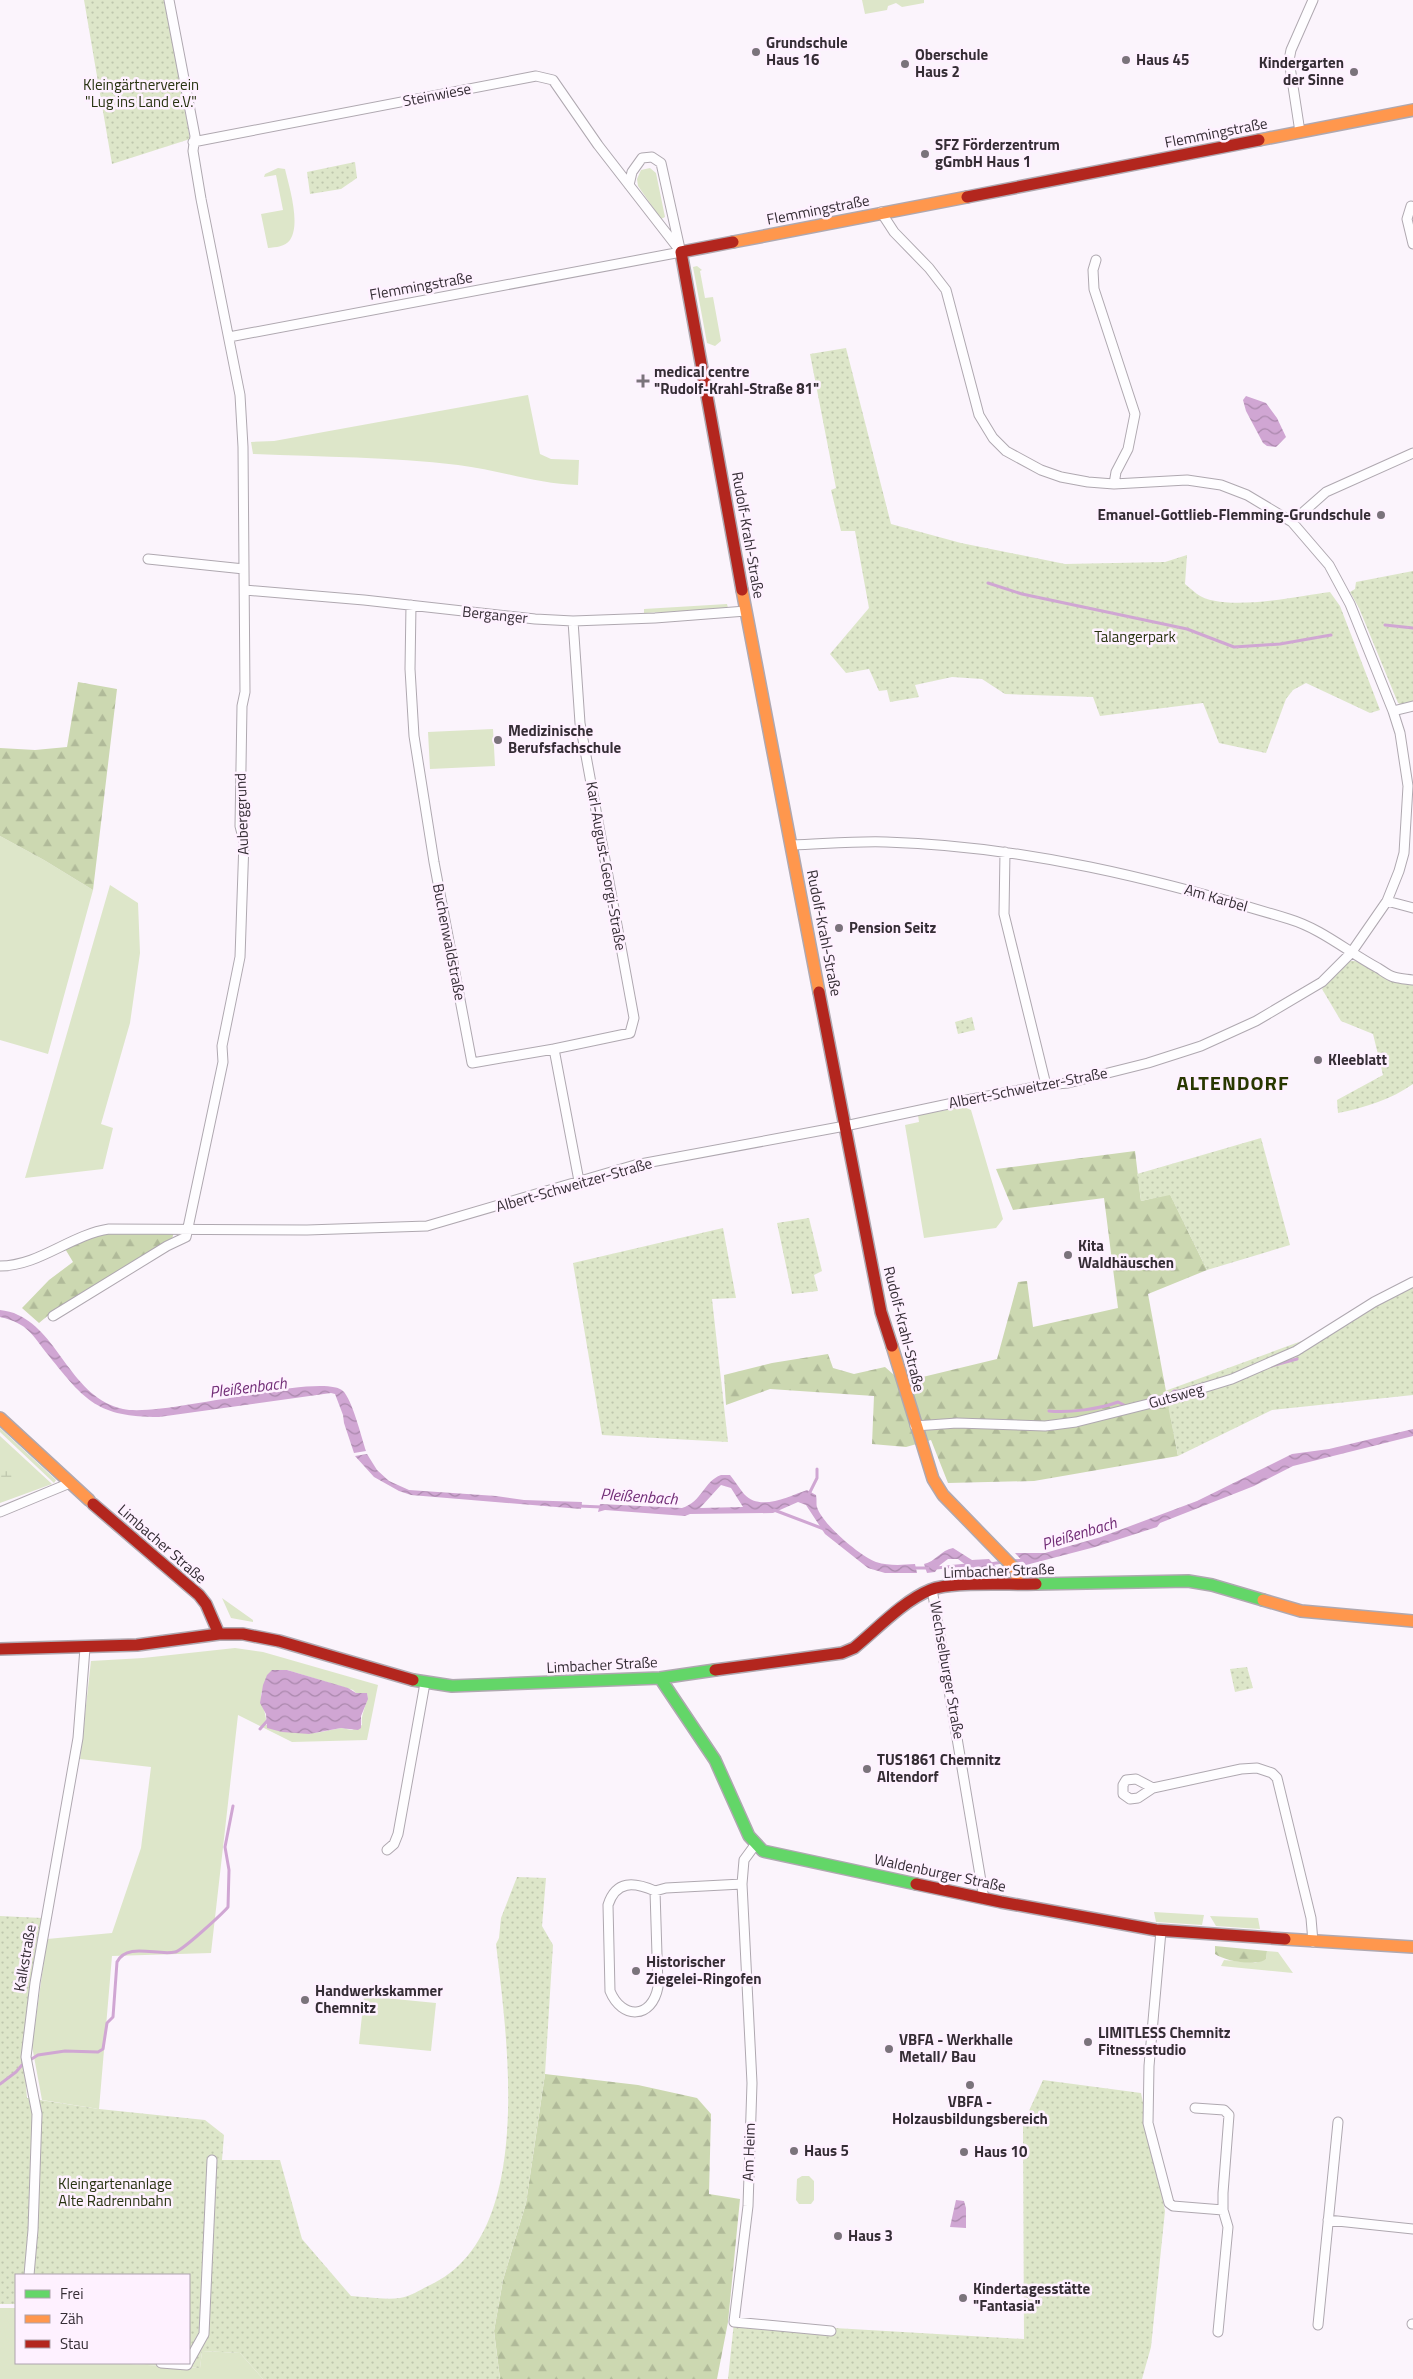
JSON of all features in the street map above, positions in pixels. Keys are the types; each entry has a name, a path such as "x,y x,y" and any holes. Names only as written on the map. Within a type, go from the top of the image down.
{"street":[{"path":"169,0 195,136 194,142 201,199 229,337"},
{"path":"1300,132 1290,60 1291,50 1313,0"},
{"name":"Steinwiese","path":"194,142 536,76 553,80 598,145 681,252"},
{"name":"Flemmingstraße","path":"229,337 681,252 1413,110"},
{"path":"629,185 632,172 642,158 652,157 661,163 681,252"},
{"path":"1411,206 1407,219 1413,244"},
{"name":"Albert-Schweitzer-Straße","path":"189,1229 367,1229 427,1226 635,1165 845,1126 1046,1085 1076,1081 1148,1063 1201,1046 1256,1021 1322,982 1351,953 1387,901 1404,853 1408,787 1400,733 1393,711 1346,596 1330,565 1292,522 1248,495 1221,485 1187,480 1114,484 1079,480 1041,470 1006,451 993,438 979,415 971,392 946,290 929,268 894,232 881,212"},
{"name":"Rudolf-Krahl-Straße","path":"681,252 746,611 881,1312 922,1449 933,1479 942,1495 1017,1571 1018,1584"},
{"path":"1096,260 1092,270 1094,289 1135,414 1128,449 1116,472 1114,484"},
{"name":"Auberggrund","path":"189,1229 223,1062 222,1046 233,984 240,957 244,841 240,826 242,706 245,692 243,447 240,395 229,337"},
{"path":"1292,522 1326,492 1413,453"},
{"path":"148,559 244,569"},
{"name":"Berganger","path":"245,590 535,620 573,621 746,611"},
{"name":"Buchenwaldstraße","path":"412,606 410,669 414,736 434,862 472,1062 554,1049"},
{"name":"Karl-August-Georgi-Straße","path":"554,1049 630,1033 634,1018 580,723 573,621"},
{"path":"1393,711 1413,706"},
{"name":"Am Karbel","path":"792,846 892,842 1006,852 1099,868 1212,896 1294,921 1319,932 1394,978 1413,980"},
{"path":"1006,852 1004,914 1046,1085"},
{"path":"1387,901 1413,908"},
{"path":"554,1049 579,1181"},
{"path":"0,1266 21,1264 67,1242 98,1230 133,1228 189,1229 186,1236 166,1246 53,1316"},
{"name":"Gutsweg","path":"915,1426 957,1423 1045,1426 1076,1422 1160,1401 1232,1379 1296,1351 1374,1302 1413,1282"},
{"name":"Limbacher Straße","path":"0,1418 91,1502 199,1595 206,1604 218,1634 243,1634 279,1641 425,1683 452,1686 660,1678 842,1653 854,1648 916,1596 932,1589 956,1586 1188,1581 1212,1585 1301,1612 1413,1621"},
{"path":"0,1512 70,1483"},
{"name":"Wechselburger Straße","path":"932,1589 984,1898"},
{"path":"0,1649 136,1645 218,1634"},
{"name":"Kalkstraße","path":"29,2274 34,2221 37,2122 26,2057 35,1983 78,1738 85,1648"},
{"path":"660,1678 715,1760 749,1836 756,1845"},
{"path":"387,1850 394,1844 398,1834 425,1683"},
{"path":"1153,1788 1250,1768 1265,1770 1277,1778 1311,1918 1312,1942"},
{"name":"Waldenburger Straße","path":"756,1845 763,1851 984,1898 1161,1931 1413,1947"},
{"name":"Am Heim","path":"756,1845 744,1860 742,1884 752,2083 748,2206 734,2322 831,2331"},
{"path":"655,1891 658,1987 656,2000 647,2009 636,2012 626,2010 615,2003 610,1991 608,1905 611,1894 620,1887 641,1885 655,1891 666,1888 742,1884"},
{"path":"1161,1931 1149,2066 1148,2123 1169,2203 1174,2206 1224,2210"},
{"path":"1195,2108 1224,2110 1229,2115 1222,2193 1228,2227 1218,2332"},
{"path":"1318,2325 1338,2122"},
{"path":"190,2358 204,2334 212,2160"},
{"path":"1328,2220 1413,2229"},
{"path":"174,2364 187,2364"}],"green space":[{"name":"Kleingärtnerverein \"Lug ins Land e.V.\"","path":"84,0 165,0 190,139 112,164"},
{"path":"862,0 924,0 924,3 902,7 896,3 888,6 887,10 865,14"},
{"path":"355,162 357,178 341,189 310,194 307,172"},
{"path":"278,168 285,169 291,195 294,215 293,233 286,244 268,248 261,214 283,210 276,175 264,177 265,174"},
{"path":"650,168 656,173 665,217 661,219 638,186 637,179 641,170"},
{"path":"697,266 702,270 700,271 705,298 713,297 721,341 715,346 707,343 693,267"},
{"name":"Talangerpark","path":"846,348 891,524 961,543 1065,564 1165,562 1187,555 1185,584 1197,594 1209,600 1242,603 1262,602 1330,592 1340,606 1380,710 1370,713 1306,683 1293,690 1286,699 1266,753 1219,743 1203,703 1100,716 1093,697 1005,694 982,679 952,677 915,685 919,697 890,702 887,690 879,691 869,669 846,673 830,654 869,608 855,531 841,531 831,490 836,488 810,354"},
{"path":"528,395 540,454 551,459 579,460 578,485 548,482 473,467 432,462 253,454 251,442 274,441"},
{"path":"1413,571 1413,704 1404,706 1398,703 1359,608 1350,592 1355,589 1356,582"},
{"path":"727,604 728,608 712,610 644,613 644,609"},
{"path":"78,682 117,689 93,890 0,836 0,748 35,750 67,747"},
{"path":"493,729 495,766 430,769 428,732"},
{"path":"0,836 93,890 48,1054 0,1040"},
{"path":"110,885 138,903 140,953 130,1023 101,1124 113,1128 103,1169 25,1178"},
{"path":"1348,961 1355,961 1393,981 1413,984 1413,1084 1377,1102 1338,1113 1337,1100 1383,1075 1373,1034 1341,1021 1322,989"},
{"path":"972,1017 975,1030 958,1034 955,1022"},
{"path":"964,1107 971,1110 1003,1219 996,1228 924,1238 905,1125 919,1122 918,1115"},
{"path":"1261,1138 1290,1245 1207,1270 1170,1195 1141,1201 1137,1174"},
{"path":"1135,1151 1141,1201 1170,1194 1207,1270 1148,1294 1178,1456 1034,1481 948,1483 931,1440 906,1447 872,1444 874,1396 770,1389 726,1405 724,1375 772,1363 828,1354 833,1368 854,1374 885,1367 902,1382 997,1359 1018,1282 1027,1281 1033,1327 1118,1308 1104,1198 1013,1210 996,1169"},
{"path":"809,1218 822,1271 814,1275 818,1291 792,1294 777,1223"},
{"path":"723,1228 736,1298 712,1299 728,1442 602,1435 573,1263"},
{"path":"119,1231 174,1232 172,1239 51,1313 39,1323 22,1308 49,1280 73,1262 64,1247 95,1235"},
{"path":"1413,1284 1413,1395 1272,1410 1178,1456 1165,1391 1310,1338"},
{"path":"0,1428 56,1480 54,1483 0,1432"},
{"path":"0,1436 52,1484 0,1503"},
{"path":"0,1460 14,1473 15,1481 0,1478"},
{"path":"222,1598 253,1620 253,1622 231,1618"},
{"path":"235,1648 263,1652 378,1685 367,1740 292,1742 238,1715 211,1953 112,1956 99,2109 42,2100 32,2046 47,1939 112,1933 141,1848 151,1767 80,1759 91,1661 143,1658","holes":["287,1670 353,1690 356,1693 367,1693 367,1701 362,1716 362,1725 352,1730 341,1728 316,1733 266,1725 261,1693"]},
{"path":"1247,1667 1253,1688 1235,1692 1230,1669"},
{"name":"Kleingartenanlage Alte Radrennbahn","path":"517,1877 546,1878 542,1926 553,1945 545,2074 526,2203 503,2280 494,2331 500,2379 263,2379 240,2353 202,2351 200,2368 130,2364 190,2364 190,2274 15,2274 15,2304 0,2304 0,1916 42,1918 27,2030 27,2098 99,2109 205,2120 224,2135 222,2160 280,2160 302,2239 351,2296 382,2299 400,2298 414,2293 428,2286 463,2262 486,2226 500,2182 507,2133 508,2082 501,1984 496,1944 499,1938 501,1918"},
{"path":"1154,1912 1204,1915 1202,1925 1156,1922"},
{"path":"1210,1916 1258,1918 1260,1929 1216,1926"},
{"path":"1215,1946 1267,1951 1266,1959 1255,1963 1233,1961 1215,1954"},
{"path":"1267,1951 1278,1952 1293,1973 1221,1966 1224,1960 1255,1963 1266,1959"},
{"path":"364,1996 436,2003 431,2051 359,2044"},
{"path":"545,2074 638,2085 697,2098 711,2114 709,2194 740,2199 728,2322 717,2379 500,2379 494,2331 503,2280 526,2203"},
{"path":"1043,2080 1141,2093 1165,2211 1151,2347 1142,2379 728,2379 734,2322 1024,2339 1023,2124"},
{"path":"802,2176 809,2176 814,2181 814,2200 811,2204 799,2204 796,2200 797,2179"},
{"path":"0,2308 15,2308 15,2364 130,2364 200,2368 202,2351 240,2353 263,2379 0,2379"}],"water":[{"path":"1246,396 1266,403 1277,418 1286,437 1276,447 1267,446 1263,443 1246,411 1243,400"},
{"path":"0,1310 16,1314 32,1324 45,1336 78,1379 106,1403 123,1409 143,1410 275,1390 329,1386 343,1391 346,1395 353,1410 366,1451 354,1453 335,1394 331,1393 159,1417 121,1414 107,1410 84,1395 73,1385 29,1331 17,1323 0,1317"},
{"path":"1413,1429 1413,1436 1293,1466 1254,1486 1160,1523 1157,1527 1095,1547 1026,1565 1015,1553 1045,1553 1101,1537 1197,1501 1292,1454 1329,1449"},
{"path":"367,1454 377,1470 389,1481 409,1490 496,1496 524,1500 582,1502 581,1509 411,1495 399,1491 374,1477 355,1456"},
{"path":"721,1475 730,1475 744,1494 758,1502 775,1501 807,1490 816,1495 817,1507 826,1522 861,1553 876,1562 891,1565 915,1564 917,1573 885,1573 868,1568 825,1534 806,1505 798,1502 773,1513 690,1514 685,1516 605,1510 598,1512 600,1504 682,1508 699,1497 715,1478","holes":["721,1485 731,1488 743,1507 700,1508"]},
{"path":"953,1548 972,1560 989,1559 996,1567 970,1568 958,1559 948,1559 935,1572 927,1573 924,1564"},
{"path":"272,1670 287,1670 348,1688 356,1693 367,1693 368,1699 361,1716 361,1728 358,1730 341,1728 309,1734 282,1732 267,1728 266,1714 260,1703 263,1685 267,1675"},
{"path":"956,2200 964,2201 966,2228 950,2227"}],"waterway":[{"path":"988,583 1022,594 1187,629 1234,647 1280,644 1331,635"},
{"path":"1385,625 1413,628"},
{"path":"1271,1366 1297,1359"},
{"path":"1169,1396 1174,1391 1181,1391"},
{"path":"1049,1411 1084,1410 1118,1402 1128,1407"},
{"path":"809,1494 817,1478 817,1469"},
{"name":"Pleißenbach","path":"578,1506 602,1507"},
{"path":"774,1510 824,1529"},
{"name":"Pleißenbach","path":"1012,1561 1026,1560"},
{"name":"Pleißenbach","path":"990,1564 1003,1562"},
{"path":"936,1568 967,1565"},
{"name":"Pleißenbach","path":"914,1568 928,1568"},
{"path":"260,1729 268,1720"},
{"path":"0,2084 22,2065 38,2055 65,2051 98,2052 103,2049 107,2023 113,2017 117,1962 122,1956 135,1951 175,1952 193,1939 228,1907 229,1870 225,1847 233,1806"}],"traffic: fast":[{"path":"1036,1584 1188,1581 1212,1585 1263,1600"},
{"path":"413,1680 452,1686 660,1678 715,1670"},
{"path":"660,1678 715,1760 749,1836 763,1851 916,1884"}],"traffic: slow":[{"path":"1259,140 1413,110"},
{"path":"733,242 967,197"},
{"path":"742,590 819,992"},
{"path":"892,1346 933,1479 943,1495 1017,1571 1017,1584"},
{"path":"0,1418 89,1500"},
{"path":"1263,1600 1301,1611 1413,1621"},
{"path":"1285,1939 1413,1947"}],"traffic: jam":[{"path":"967,197 1259,140"},
{"path":"733,242 681,252 742,590"},
{"path":"819,992 881,1312 892,1346"},
{"path":"93,1504 199,1595 206,1604 219,1634"},
{"path":"715,1670 842,1653 854,1648 910,1601 930,1590 940,1587 966,1584 1036,1584"},
{"path":"0,1649 137,1645 219,1634 243,1634 279,1641 413,1680"},
{"path":"916,1884 1001,1902 1156,1930 1285,1939"}],"place":[{"name":"Grundschule Haus 16","path":"756,52"},
{"name":"Haus 45","path":"1126,60"},
{"name":"Oberschule Haus 2","path":"905,64"},
{"name":"Kindergarten der Sinne","path":"1354,72"},
{"name":"SFZ Förderzentrum gGmbH Haus 1","path":"925,154"},
{"name":"medical centre \"Rudolf-Krahl-Straße 81\"","path":"643,381"},
{"name":"Emanuel-Gottlieb-Flemming-Grundschule","path":"1381,515"},
{"name":"Medizinische Berufsfachschule","path":"498,740"},
{"name":"Pension Seitz","path":"839,928"},
{"name":"Kleeblatt","path":"1318,1060"},
{"name":"Kita Waldhäuschen","path":"1068,1255"},
{"name":"TUS1861 Chemnitz Altendorf","path":"867,1769"},
{"name":"Historischer Ziegelei-Ringofen","path":"636,1971"},
{"name":"Handwerkskammer Chemnitz","path":"305,2000"},
{"name":"LIMITLESS Chemnitz Fitnessstudio","path":"1088,2042"},
{"name":"VBFA - Werkhalle Metall/ Bau","path":"889,2049"},
{"name":"VBFA - Holzausbildungsbereich","path":"970,2085"},
{"name":"Haus 5","path":"794,2151"},
{"name":"Haus 10","path":"964,2152"},
{"name":"Haus 3","path":"838,2236"},
{"name":"Kindertagesstätte \"Fantasia\"","path":"963,2298"}],"district":[{"name":"ALTENDORF","path":"1233,1083"}]}
